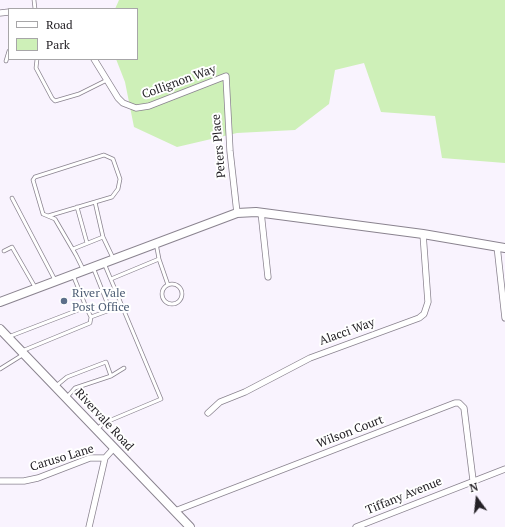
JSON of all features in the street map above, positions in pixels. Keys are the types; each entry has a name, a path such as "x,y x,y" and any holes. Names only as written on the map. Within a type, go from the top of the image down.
{"street":[{"name":"Collignon Way","path":"95,60 118,98 123,103 136,108 149,106 226,76"},
{"name":"Peters Place","path":"226,76 230,151 237,213"},
{"path":"261,212 268,277"},
{"path":"0,300 237,213 261,212 423,234 501,247 505,318"},
{"name":"Alacci Way","path":"208,413 220,402 245,392 310,358 419,318 424,314 428,302 423,234"},
{"name":"Rivervale Road","path":"0,329 67,397 190,527"},
{"name":"Wilson Court","path":"175,511 455,403 462,405 464,408 473,480"},
{"path":"89,527 105,458 114,448"},
{"name":"Caruso Lane","path":"0,481 24,481 38,478 90,458 105,458"},
{"name":"Tiffany Avenue","path":"356,527 473,480 505,469"}],"lane":[{"path":"6,61 8,54"},
{"path":"37,60 36,68 55,101 79,94 107,80"},
{"path":"48,216 112,197 118,189 120,179 113,159 104,155 33,178 42,212 48,216 55,219 83,269"},
{"path":"12,198 55,280"},
{"path":"95,202 103,237 113,258"},
{"path":"78,207 87,243"},
{"path":"73,249 103,237"},
{"path":"156,242 159,258 168,285"},
{"path":"4,251 12,247 35,287"},
{"path":"111,279 159,258"},
{"path":"97,429 104,423 161,399 104,261"},
{"path":"91,317 110,310 93,266"},
{"path":"0,369 23,352 90,323 91,317 72,273"},
{"path":"168,285 178,286 182,292 181,299 176,304 169,304 163,298 162,292 168,285"},
{"path":"8,337 86,307"},
{"path":"56,386 67,377 106,362 111,376"},
{"path":"67,397 76,388 111,376 124,368"}],"green space":[{"path":"119,0 505,0 505,163 442,158 435,116 381,112 364,63 335,70 329,104 295,130 237,133 177,147 134,127 125,82 116,60 138,60 138,8 115,8"}],"place":[{"name":"River Vale Post Office","path":"64,301"}]}
